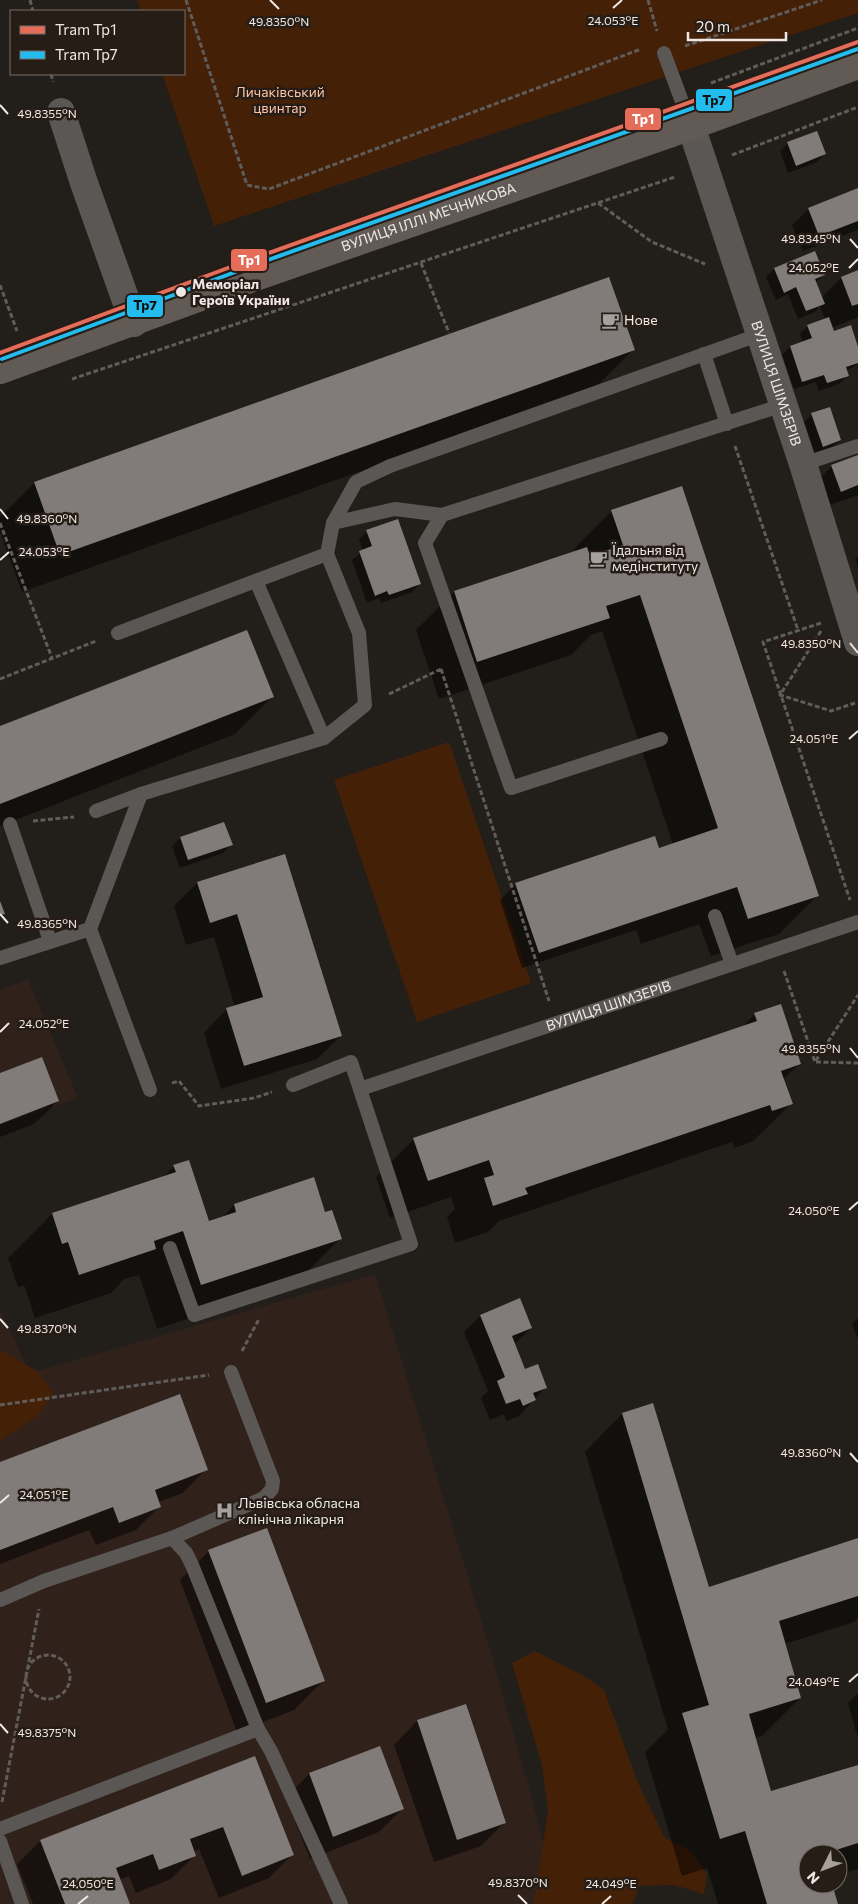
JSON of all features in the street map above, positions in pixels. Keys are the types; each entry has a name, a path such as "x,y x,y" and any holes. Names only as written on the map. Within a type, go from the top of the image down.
{"main road":[{"name":"ВУЛИЦЯ ІЛЛІ МЕЧНИКОВА","path":"0,370 258,276 691,126 858,65"}],"street":[{"path":"61,112 84,183 134,322"},
{"name":"ВУЛИЦЯ ШІМЗЕРІВ","path":"691,126 761,334 858,642"}],"lane":[{"path":"664,53 691,126"},
{"path":"96,811 141,794 324,738 365,705 359,633 327,554 334,523 356,482 382,470 761,334"},
{"path":"704,354 727,424"},
{"path":"334,523 394,509 442,515 783,405"},
{"path":"803,464 858,446"},
{"path":"442,515 425,543 511,788 661,739"},
{"path":"118,633 327,554"},
{"path":"256,581 324,738"},
{"path":"141,794 90,928 150,1090"},
{"path":"10,824 50,941"},
{"path":"715,916 732,964"},
{"name":"ВУЛИЦЯ ШІМЗЕРІВ","path":"360,1089 858,922"},
{"path":"0,958 90,928"},
{"path":"170,1248 194,1315 412,1244 351,1062 292,1085"},
{"path":"0,1600 44,1582 172,1538 264,1498 272,1489 273,1481 231,1372"},
{"path":"172,1538 186,1553 192,1565 258,1729 271,1751 341,1904"},
{"path":"0,1829 258,1729"},
{"path":"0,1841 22,1904"}],"path":[{"path":"186,0 247,185 270,189 642,49 664,53 822,0"},
{"path":"648,0 664,53"},
{"path":"680,95 858,28"},
{"path":"65,381 705,166 858,107"},
{"path":"597,203 652,242 713,267"},
{"path":"421,262 450,333"},
{"path":"0,284 19,336"},
{"path":"727,424 798,630"},
{"path":"0,523 52,658"},
{"path":"780,695 828,621 763,642 780,695 858,922"},
{"path":"0,679 118,633"},
{"path":"441,669 481,702"},
{"path":"365,705 441,669"},
{"path":"441,669 556,1023"},
{"path":"780,695 831,711 855,702"},
{"path":"10,824 81,816"},
{"path":"776,949 815,1062"},
{"path":"815,1062 858,995"},
{"path":"815,1062 858,1063"},
{"path":"150,1090 179,1081 199,1106 254,1098"},
{"path":"0,1406 231,1372 274,1289"},
{"path":"0,1812 44,1582"},
{"path":"53,1655 66,1664 70,1679 68,1686 57,1697 42,1698 30,1690 26,1675 28,1668 38,1657 53,1655"}],"shaded area":[{"path":"28,979 78,1098 0,1125 0,990"},
{"name":"Львівська обласна клінічна лікарня","path":"375,1274 490,1649 561,1904 0,1904 0,1309 30,1373"}],"green space":[{"name":"Личаківський цвинтар","path":"137,0 858,0 858,13 214,226 162,75 185,75 185,10 141,10"},
{"path":"449,742 531,983 417,1022 334,780"},
{"path":"0,1350 37,1371 53,1393 39,1415 0,1441"},
{"path":"535,1651 584,1676 604,1690 638,1783 665,1838 691,1851 707,1875 704,1894 674,1885 640,1886 632,1904 534,1904 548,1811 542,1765 512,1663"}],"building":[{"path":"817,131 826,154 796,166 787,142"},
{"path":"858,188 858,221 819,236 808,208"},
{"path":"815,251 825,275 815,279 825,304 806,311 796,287 784,293 774,268"},
{"path":"858,270 858,304 852,306 841,277"},
{"path":"609,277 635,350 60,555 34,482"},
{"path":"829,317 834,331 851,325 858,347 858,363 846,367 849,376 827,383 824,375 802,382 790,346 812,338 807,325"},
{"path":"830,407 841,440 823,447 811,413"},
{"path":"858,455 858,485 841,492 831,465"},
{"path":"682,486 819,896 748,919 737,887 539,953 515,883 655,836 659,848 718,828 640,595 606,606 610,618 477,662 454,591 587,547 590,556 623,545 611,510"},
{"path":"398,519 421,584 389,595 387,591 375,596 359,551 372,546 366,530"},
{"path":"247,630 274,697 0,804 0,726"},
{"path":"224,822 233,845 188,860 180,837"},
{"path":"285,854 342,1036 244,1066 226,1008 263,997 237,914 210,923 197,882"},
{"path":"0,901 5,914 0,915"},
{"path":"781,1004 801,1064 781,1071 793,1104 772,1111 770,1105 525,1188 528,1194 493,1206 484,1178 494,1175 489,1160 428,1181 413,1138 757,1021 754,1013"},
{"path":"42,1057 59,1101 0,1124 0,1073"},
{"path":"189,1160 209,1221 236,1212 234,1204 314,1177 325,1212 332,1210 342,1239 201,1285 183,1231 154,1241 156,1249 79,1275 68,1242 62,1244 52,1213 176,1172 173,1165"},
{"path":"520,1298 532,1328 512,1336 525,1369 538,1364 547,1388 533,1393 536,1400 523,1406 520,1399 506,1404 497,1381 505,1377 480,1315"},
{"path":"180,1394 208,1470 155,1490 161,1507 119,1523 113,1507 0,1550 0,1462"},
{"path":"653,1403 709,1587 858,1538 858,1596 779,1621 801,1698 749,1714 771,1791 858,1765 858,1843 848,1846 848,1844 798,1844 798,1894 835,1894 838,1904 767,1904 745,1831 720,1839 682,1713 709,1705 622,1413"},
{"path":"267,1528 325,1681 266,1703 208,1550"},
{"path":"466,1704 506,1823 457,1840 417,1720"},
{"path":"380,1746 404,1809 333,1837 309,1773"},
{"path":"255,1756 294,1855 242,1876 223,1827 190,1839 196,1856 159,1870 153,1854 116,1868 130,1904 65,1904 40,1840"}],"tram line":[{"name":"Тр1","path":"0,353 252,259 858,42"},
{"name":"Тр7","path":"2,359 254,265 858,49"}],"place":[{"name":"Меморіал Героїв України","path":"181,292"},
{"name":"Нове","path":"610,320"},
{"name":"Їдальня від медінституту","path":"598,558"},
{"name":"Львівська обласна клінічна лікарня","path":"224,1511"}]}
